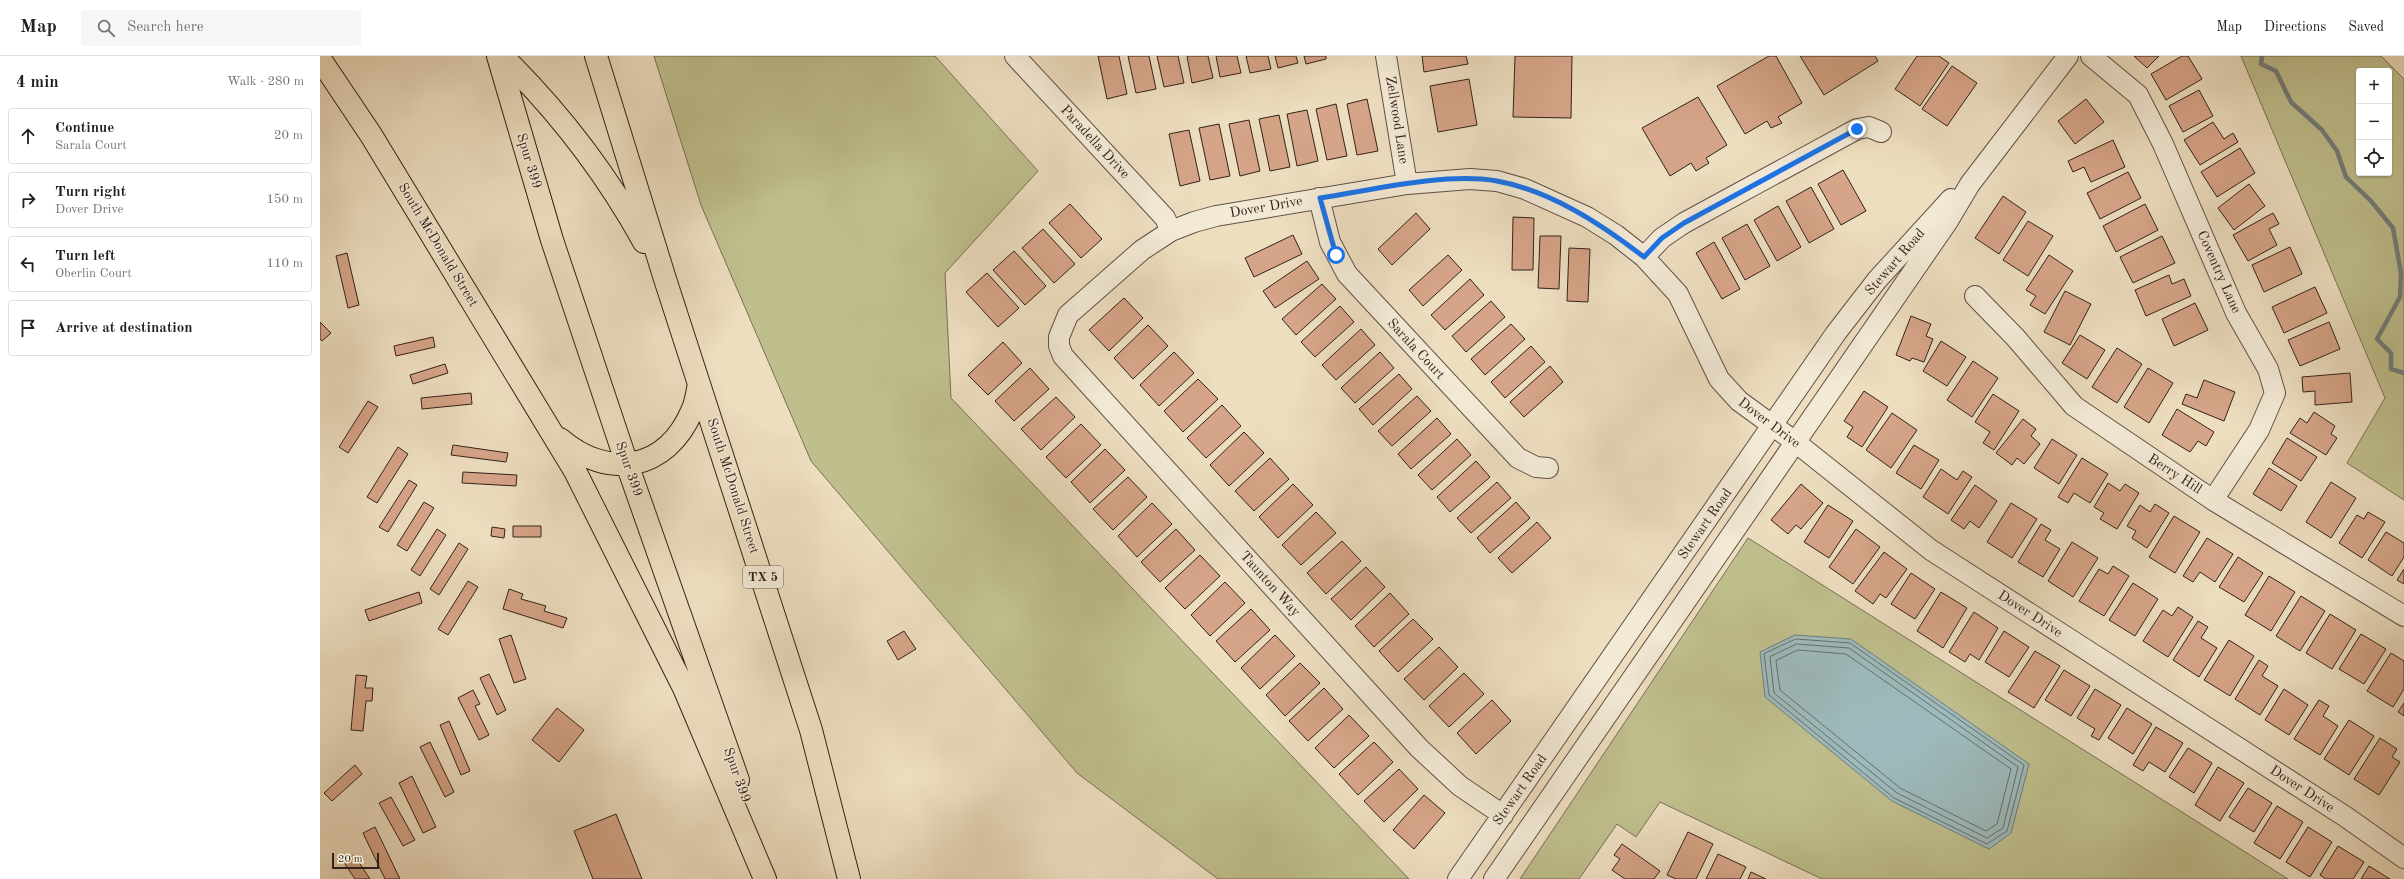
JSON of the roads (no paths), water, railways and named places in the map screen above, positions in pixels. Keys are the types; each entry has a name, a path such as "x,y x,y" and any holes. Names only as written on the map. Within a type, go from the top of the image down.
{"main road":[{"name":"Spur 399","path":"498,56 552,240 627,464 773,879"},
{"name":"TX 5","path":"502,56 539,93 601,171 632,219 665,279"},
{"path":"596,56 665,279"},
{"name":"South McDonald Street","path":"320,59 371,135 553,433"},
{"name":"South McDonald Street","path":"665,279 811,730 849,879"},
{"path":"553,433 579,455 591,460 606,464 627,464 649,460 663,451 675,440 693,410 699,384"},
{"path":"553,433 627,572 684,688 765,879"}],"street":[{"name":"Paradella Drive","path":"1015,56 1165,218 1171,231"},
{"name":"Zellwood Lane","path":"1386,56 1407,184"},
{"name":"Stewart Road","path":"1494,879 1794,441 1948,221 1970,184 2068,56"},
{"name":"Coventry Lane","path":"2090,56 2138,95 2163,144 2236,313 2268,370 2275,393 2259,430 2213,500"},
{"path":"1644,257 1662,238 1684,223 1857,129 1869,127 1882,132"},
{"name":"Dover Drive","path":"1059,336 1068,314 1142,250 1171,231 1216,216 1407,184 1470,179 1497,181 1525,189 1587,217 1644,257 1678,294 1686,307 1719,380 1739,401 1772,427 1794,441 1931,550 2340,813 2404,858"},
{"name":"Stewart Road","path":"1458,879 1836,333 1877,280 1947,202 1970,184"},
{"name":"Sarala Court","path":"1320,198 1330,242 1347,274 1518,458 1536,467 1548,468"},
{"name":"Berry Hill","path":"1975,296 2015,337 2074,406 2213,500 2404,616"},
{"name":"Taunton Way","path":"1059,336 1059,346 1063,356 1419,748 1460,786 1503,815"}],"water":[{"path":"1795,635 1851,639 2029,764 2011,833 1989,849 1892,801 1765,697 1760,652"}],"waterway":[{"path":"2262,56 2261,64 2276,71 2291,102 2322,130 2337,151 2346,177 2371,201 2393,228 2401,273 2400,297 2377,339 2391,353 2391,369 2404,373"}]}
